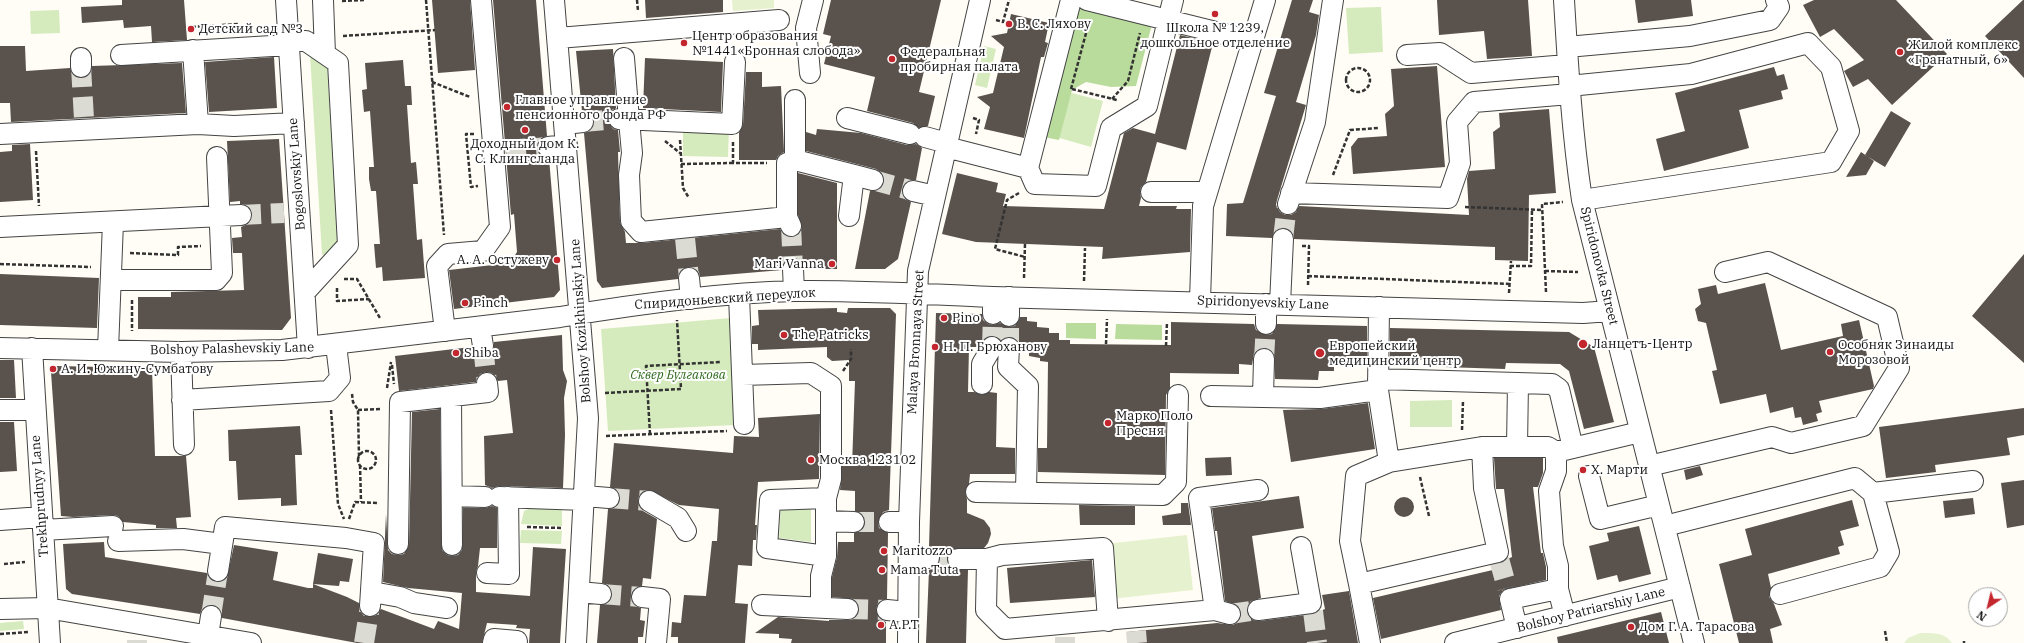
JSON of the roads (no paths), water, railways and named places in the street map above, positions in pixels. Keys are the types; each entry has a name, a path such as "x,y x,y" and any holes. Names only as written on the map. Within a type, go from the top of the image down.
{"street":[{"name":"Bogoslovskiy Lane","path":"286,0 294,123 292,213 305,292 308,348"},
{"path":"322,0 324,46"},
{"path":"445,331 438,266 448,254 483,251 500,227 500,151 489,95 481,0"},
{"name":"Bolshoy Kozikhinskiy Lane","path":"554,0 558,38 574,123 557,146 581,313 588,418 585,498 576,643"},
{"path":"810,73 806,28 812,0"},
{"name":"Malaya Bronnaya Street","path":"908,643 909,522 918,271 980,0"},
{"path":"1032,176 1050,83 1071,0"},
{"path":"1087,0 1252,41"},
{"path":"847,118 918,135 1032,176 1096,186 1111,128 1147,106 1174,0"},
{"path":"1200,301 1203,206 1265,0"},
{"path":"1333,0 1315,122 1289,199 1325,194 1448,198 1460,163 1457,122 1474,102 1691,74 1808,43 1832,67 1848,131 1831,162 1573,201"},
{"name":"Spiridonovka Street","path":"1564,0 1567,56 1576,156 1573,201 1610,311 1694,643"},
{"path":"1407,56 1440,53 1471,73 1690,36 1770,20 1779,7 1776,0"},
{"path":"558,38 779,20"},
{"path":"121,55 306,41 324,46 338,63 348,245 305,292"},
{"path":"193,50 198,124"},
{"path":"624,58 624,119 632,153 629,175 631,222 641,232 684,233 789,222 795,100"},
{"path":"624,119 732,124 735,62"},
{"path":"6,134 85,124 198,124 234,126 294,123"},
{"path":"111,277 132,280 216,280 222,273 217,157"},
{"path":"791,161 873,180"},
{"path":"849,216 854,175"},
{"path":"913,191 935,196"},
{"path":"1151,192 1207,192"},
{"path":"0,227 241,215"},
{"path":"108,350 113,222"},
{"path":"1266,324 1273,304 1283,239"},
{"path":"1649,466 1772,437 1791,443 1863,426 1899,368 1887,317 1768,262 1725,272"},
{"path":"793,269 794,291"},
{"path":"689,278 691,299"},
{"name":"Спиридоньевский переулок","path":"581,313 602,309 691,299 794,291 917,293"},
{"name":"Spiridonyevskiy Lane","path":"917,293 1001,306 1200,301 1583,313 1610,311"},
{"path":"739,295 744,424"},
{"path":"1379,307 1378,385 1388,462"},
{"name":"Bolshoy Palashevskiy Lane","path":"0,348 181,352 308,348 445,331 482,336 581,313"},
{"path":"182,400 329,391 340,378 336,345"},
{"name":"Trekhprudnyy Lane","path":"32,348 50,643"},
{"path":"982,384 982,364 1000,348 1008,367 1028,386 1026,493"},
{"path":"181,352 184,445"},
{"path":"1263,397 1264,359"},
{"path":"742,368 811,374 831,386 831,480 826,498 826,556 821,576 821,607"},
{"path":"1212,396 1320,398 1378,385 1463,382 1552,384 1559,389 1564,450 1549,491 1553,546 1558,566 1558,589 1565,616"},
{"path":"398,544 392,405 488,392 486,383"},
{"path":"1517,447 1518,383"},
{"path":"976,492 1163,495 1176,482 1178,395"},
{"path":"451,396 452,545"},
{"path":"0,410 35,410"},
{"path":"1370,643 1350,542 1356,476 1388,462 1462,450 1482,447 1548,447 1564,450 1640,432"},
{"path":"1359,584 1498,552 1484,488 1482,447"},
{"path":"1589,476 1600,519 1659,504"},
{"path":"1665,526 1855,478 1873,493 1889,552 1880,567 1780,594"},
{"path":"1873,493 1973,481"},
{"path":"987,559 986,610 1005,629 1064,631 1108,621 1135,625 1222,612 1199,498 1258,490"},
{"path":"452,496 609,498"},
{"path":"487,572 509,574 509,526 497,497"},
{"path":"826,498 770,500 767,548 826,556"},
{"path":"649,501 678,518 686,531"},
{"path":"0,520 42,523 116,534 183,539 222,544"},
{"path":"826,521 854,522"},
{"path":"889,522 909,522"},
{"path":"218,571 225,527 346,538 374,543 371,599 400,597 414,603 447,608"},
{"path":"1258,610 1312,607 1301,547"},
{"path":"958,559 987,559 1002,555 1103,548 1108,621"},
{"path":"909,558 929,558"},
{"name":"Bolshoy Patriarshiy Lane","path":"1455,643 1680,587"},
{"path":"1517,628 1508,593 1558,589"},
{"path":"579,592 601,594"},
{"path":"642,598 660,599 656,643"},
{"path":"762,604 848,609"},
{"path":"0,609 47,608 138,632 247,643"},
{"path":"887,610 908,612"},
{"path":"204,638 211,616"},
{"path":"492,643 494,639 517,641"}],"tunnel":[{"path":"81,67 84,119"},
{"path":"583,122 619,119"},
{"path":"506,150 548,147"},
{"path":"873,180 913,191"},
{"path":"1283,239 1287,205"},
{"path":"241,215 284,213"},
{"path":"791,226 793,269"},
{"path":"685,238 689,278"},
{"path":"992,347 993,314"},
{"path":"1009,316 1009,348"},
{"path":"1264,359 1266,324"},
{"path":"483,346 487,383"},
{"path":"609,498 649,501"},
{"path":"854,522 889,522"},
{"path":"929,558 958,559"},
{"path":"1499,559 1507,588"},
{"path":"211,616 218,571"},
{"path":"601,594 642,597"},
{"path":"364,643 370,606"},
{"path":"848,609 887,610"},
{"path":"1230,614 1258,610"},
{"path":"1313,611 1317,643"},
{"path":"1136,631 1137,643"},
{"path":"1065,637 1065,643"}],"place":[{"name":"Школа № 1239, дошкольное отделение","path":"1215,14"},
{"name":"В. С. Ляхову","path":"1009,24"},
{"name":"Детский сад №3","path":"191,29"},
{"name":"Центр образования №1441«Бронная слобода»","path":"684,43"},
{"name":"Жилой комплекс «Гранатный, 6»","path":"1900,52"},
{"name":"Федеральная пробирная палата","path":"892,59"},
{"name":"Главное управление пенсионного фонда РФ","path":"507,107"},
{"name":"Доходный дом К. С. Клингсланда","path":"525,130"},
{"name":"А. А. Остужеву","path":"557,260"},
{"name":"Mari Vanna","path":"832,264"},
{"name":"Pinch","path":"465,303"},
{"name":"Pino","path":"944,318"},
{"name":"The Patricks","path":"784,335"},
{"name":"Ланцетъ-Центр","path":"1583,344"},
{"name":"Н. П. Брюханову","path":"935,347"},
{"name":"Особняк Зинаиды Морозовой","path":"1830,352"},
{"name":"Shiba","path":"456,353"},
{"name":"Европейский медицинский центр","path":"1320,353"},
{"name":"А. И. Южину-Сумбатову","path":"53,369"},
{"name":"Марко Поло Пресня","path":"1108,423"},
{"name":"Москва 123102","path":"811,460"},
{"name":"Х. Марти","path":"1583,470"},
{"name":"Maritozzo","path":"884,551"},
{"name":"Mama Tuta","path":"882,570"},
{"name":"А.Р.Т","path":"881,625"},
{"name":"Дом Г. А. Тарасова","path":"1631,627"}],"park label":[{"name":"Сквер Булгакова","path":"678,375"}]}
